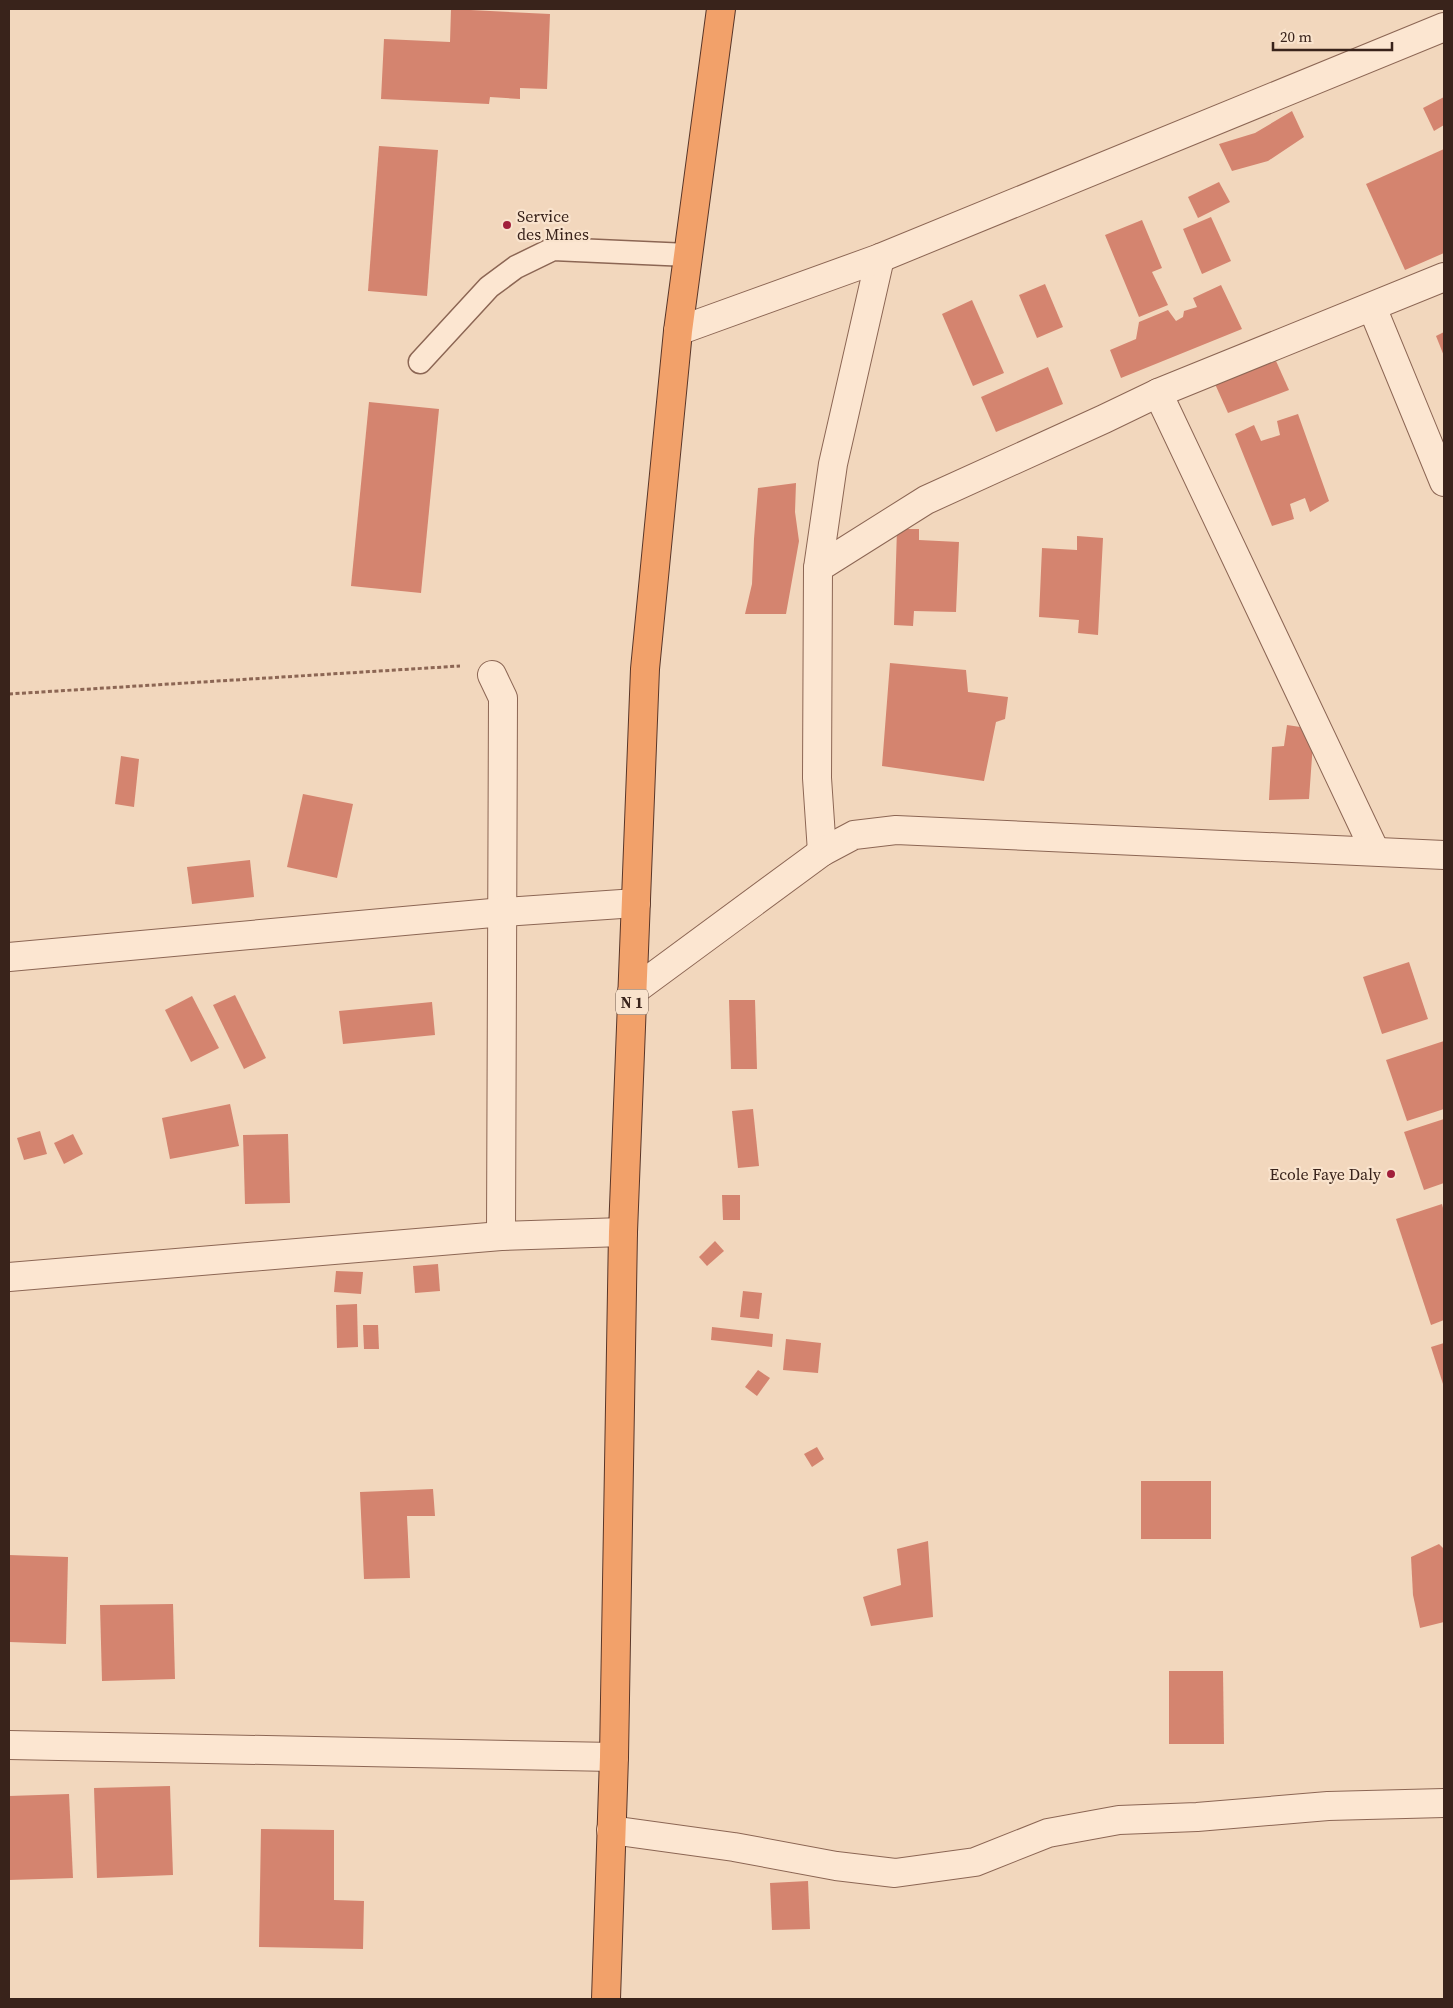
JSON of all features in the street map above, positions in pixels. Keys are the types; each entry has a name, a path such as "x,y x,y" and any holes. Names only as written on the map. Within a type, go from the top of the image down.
{"highway":[{"name":"N 1","path":"606,1999 614,1757 623,1232 645,669 678,330 721,9"}],"street":[{"path":"678,330 880,258 1444,27"},
{"path":"822,852 817,778 818,568 832,464 880,258"},
{"path":"818,568 926,500 1158,393 1444,278"},
{"path":"1372,307 1444,482"},
{"path":"1158,393 1290,676 1375,851"},
{"path":"492,675 503,698 501,1236"},
{"path":"632,992 822,852 854,834 896,830 1444,855"},
{"path":"9,957 503,912 636,903"},
{"path":"9,1278 501,1236 623,1232"},
{"path":"9,1745 614,1757"},
{"path":"611,1830 734,1847 836,1866 895,1873 974,1862 1048,1833 1119,1820 1198,1817 1328,1806 1444,1803"}],"lane":[{"path":"420,362 489,287 516,267 553,249 688,255"}],"path":[{"path":"9,694 472,665 492,675"}],"building":[{"path":"451,9 550,14 547,89 520,88 520,99 490,97 489,104 381,99 384,39 450,42"},
{"path":"1444,97 1444,125 1434,131 1423,108"},
{"path":"1292,111 1304,137 1268,161 1232,171 1219,144 1255,133"},
{"path":"379,146 438,150 427,296 368,291"},
{"path":"1444,149 1444,253 1405,270 1366,184"},
{"path":"1219,182 1230,202 1198,218 1188,197"},
{"path":"1211,217 1231,261 1202,274 1183,229"},
{"path":"1142,220 1162,268 1152,272 1168,305 1139,317 1105,235"},
{"path":"1045,284 1063,327 1037,338 1019,295"},
{"path":"1221,285 1242,329 1121,378 1110,350 1136,339 1139,322 1168,310 1176,321 1183,317 1184,311 1197,307 1193,298"},
{"path":"972,300 1004,373 973,386 942,314"},
{"path":"1444,332 1444,356 1436,336"},
{"path":"1276,361 1289,390 1228,413 1215,384"},
{"path":"1048,367 1063,404 996,432 981,397"},
{"path":"369,402 439,409 421,593 351,586"},
{"path":"1298,414 1329,501 1310,512 1305,498 1290,504 1294,519 1272,526 1235,434 1254,425 1261,441 1280,435 1277,421"},
{"path":"796,483 795,512 799,541 786,614 745,614 752,584 758,488"},
{"path":"897,529 919,529 919,540 959,542 956,612 914,611 913,626 894,625"},
{"path":"1077,536 1103,538 1098,635 1078,633 1079,620 1039,617 1042,548 1077,550"},
{"path":"890,663 966,670 968,692 1008,697 1005,719 996,722 984,781 882,766"},
{"path":"1287,725 1314,729 1309,799 1269,800 1272,747 1284,746"},
{"path":"121,756 139,759 134,807 115,804"},
{"path":"303,794 353,804 337,878 287,867"},
{"path":"250,860 254,897 192,904 187,867"},
{"path":"1409,962 1428,1019 1382,1034 1363,977"},
{"path":"235,995 266,1058 244,1069 213,1005"},
{"path":"192,996 219,1048 191,1062 165,1010"},
{"path":"729,1000 755,1000 757,1069 731,1069"},
{"path":"432,1002 435,1035 343,1044 339,1011"},
{"path":"1444,1041 1444,1109 1407,1121 1386,1060"},
{"path":"230,1104 239,1146 170,1159 162,1118"},
{"path":"753,1109 759,1166 738,1168 732,1111"},
{"path":"1444,1119 1444,1183 1424,1190 1404,1132"},
{"path":"40,1131 47,1154 24,1160 17,1138"},
{"path":"73,1134 83,1154 64,1164 54,1143"},
{"path":"288,1134 290,1203 245,1204 243,1135"},
{"path":"722,1195 740,1195 740,1220 723,1220"},
{"path":"1442,1204 1444,1212 1444,1320 1431,1325 1396,1219"},
{"path":"715,1241 724,1251 707,1266 699,1257"},
{"path":"438,1264 440,1291 415,1293 413,1266"},
{"path":"336,1271 363,1272 361,1294 334,1292"},
{"path":"743,1291 762,1293 759,1319 740,1317"},
{"path":"357,1304 358,1347 337,1348 336,1305"},
{"path":"363,1325 378,1325 379,1349 364,1349"},
{"path":"712,1327 773,1334 772,1347 711,1340"},
{"path":"786,1339 821,1343 818,1373 783,1370"},
{"path":"1444,1343 1444,1387 1431,1347"},
{"path":"758,1370 770,1378 757,1396 745,1387"},
{"path":"817,1447 824,1459 812,1467 804,1454"},
{"path":"1141,1481 1211,1481 1211,1539 1141,1539"},
{"path":"433,1489 435,1516 407,1516 410,1578 364,1579 360,1492"},
{"path":"928,1541 933,1617 871,1626 863,1597 901,1585 897,1549"},
{"path":"1439,1544 1444,1549 1444,1622 1420,1628 1413,1595 1411,1557"},
{"path":"9,1555 68,1557 66,1644 9,1642"},
{"path":"173,1604 175,1679 102,1681 100,1605"},
{"path":"1169,1671 1223,1671 1224,1744 1169,1744"},
{"path":"170,1786 173,1875 97,1878 94,1788"},
{"path":"69,1794 73,1878 9,1880 9,1796"},
{"path":"261,1829 334,1830 334,1900 364,1901 363,1949 259,1947"},
{"path":"808,1881 810,1929 772,1930 770,1883"}],"place":[{"name":"Service des Mines","path":"507,225"},
{"name":"Ecole Faye Daly","path":"1391,1174"}]}
